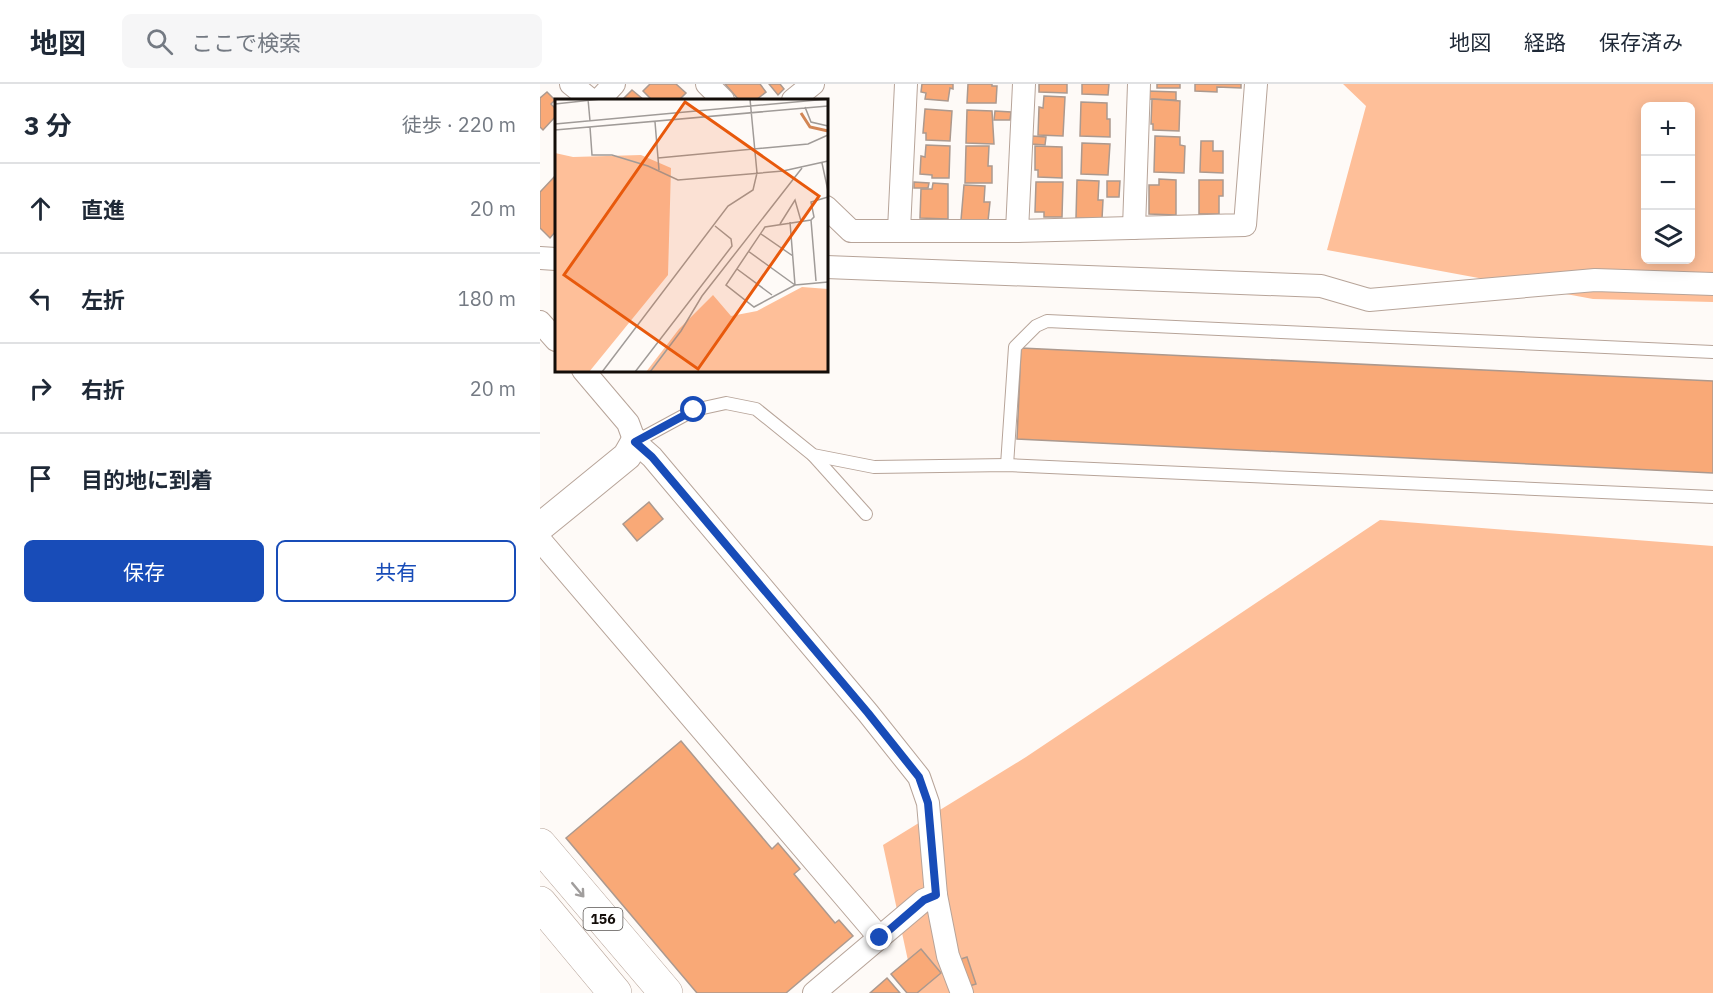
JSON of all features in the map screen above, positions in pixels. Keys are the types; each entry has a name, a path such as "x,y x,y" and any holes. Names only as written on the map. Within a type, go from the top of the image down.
{"highway":[{"name":"156","path":"540,845 666,993"},
{"name":"156","path":"540,903 615,993"}],"street":[{"path":"571,84 590,99"},
{"path":"600,99 614,84"},
{"path":"794,99 813,84"},
{"path":"898,230 906,84"},
{"path":"1017,231 1024,84"},
{"path":"1134,228 1139,84"},
{"path":"828,209 851,231 1017,231 1245,225 1256,84"},
{"path":"540,258 555,260"},
{"path":"828,267 1321,286 1369,300 1595,280 1713,284"},
{"path":"540,322 555,339"},
{"path":"585,372 628,423 635,442 652,457 868,713 919,777 928,803 936,895 948,956 962,993"},
{"path":"540,527 627,456 635,442"},
{"path":"540,540 880,938"},
{"path":"814,993 924,900 936,895"}],"lane":[{"path":"1007,465 1015,347 1036,326 1047,321 1713,352"},
{"path":"635,442 694,410 726,403 756,409 813,455 866,514"},
{"path":"813,455 874,467 1007,465 1713,497"}],"shaded area":[{"path":"1343,84 1713,84 1713,302 1593,299 1327,250 1366,106"},
{"path":"1380,520 1713,546 1713,993 915,993 883,845 1026,757"}],"building":[{"path":"650,84 676,84 686,93 680,99 651,99 643,91"},
{"path":"725,84 760,84 766,92 757,99 738,99"},
{"path":"769,84 780,84 784,89 778,95"},
{"path":"922,84 953,84 953,89 950,88 948,101 925,99 926,93 921,92"},
{"path":"968,84 997,86 996,103 967,103"},
{"path":"1039,84 1067,84 1067,93 1039,92"},
{"path":"1082,84 1109,84 1108,95 1082,94"},
{"path":"1157,84 1180,84 1180,88 1157,88"},
{"path":"1195,84 1241,84 1241,88 1217,87 1217,92 1195,91"},
{"path":"632,90 643,99 623,99"},
{"path":"1147,91 1176,92 1176,100 1147,99"},
{"path":"547,92 555,100 551,104 555,108 555,117 543,130 540,127 540,98"},
{"path":"1044,96 1065,97 1063,136 1038,135 1039,107 1043,108"},
{"path":"1152,99 1180,101 1179,131 1153,130 1153,124 1151,124"},
{"path":"1081,102 1107,103 1110,137 1080,136"},
{"path":"925,109 952,111 950,141 926,140 926,133 923,133"},
{"path":"967,110 992,111 994,144 966,143"},
{"path":"995,111 1011,112 1010,120 994,120"},
{"path":"1032,136 1046,137 1045,145 1032,144"},
{"path":"1155,136 1180,137 1180,145 1185,146 1184,173 1154,172"},
{"path":"1201,141 1213,141 1213,151 1223,151 1223,173 1200,172"},
{"path":"1082,143 1110,144 1108,175 1081,174"},
{"path":"926,145 950,146 949,178 932,178 932,175 920,174 921,156 925,157"},
{"path":"966,146 989,146 988,166 992,166 992,183 965,183"},
{"path":"1035,146 1062,147 1062,178 1038,177 1038,170 1035,170"},
{"path":"555,176 555,232 550,238 540,228 540,192"},
{"path":"1159,179 1176,180 1176,215 1149,214 1149,185 1159,185"},
{"path":"1077,180 1099,181 1098,200 1103,200 1102,219 1076,218"},
{"path":"1199,180 1223,180 1223,196 1219,196 1219,214 1199,214"},
{"path":"1107,181 1120,181 1119,197 1107,197"},
{"path":"914,182 929,183 928,188 914,188"},
{"path":"1036,182 1063,182 1062,217 1044,217 1044,212 1035,212"},
{"path":"933,183 948,184 948,219 920,218 921,189 932,189"},
{"path":"964,185 985,186 984,202 990,202 988,221 961,220"},
{"path":"1021,348 1713,381 1713,473 1017,439"},
{"path":"649,502 663,519 637,541 623,524"},
{"path":"681,741 772,849 778,843 800,869 794,874 835,923 839,920 853,936 786,993 697,993 566,838"},
{"path":"921,949 941,973 917,993 907,993 891,974"},
{"path":"967,957 976,984 969,986 961,959"},
{"path":"887,978 900,993 870,993"}],"route":[{"path":"694,410 635,442 652,457 868,713 919,777 928,803 936,895 924,900 880,938"}]}
